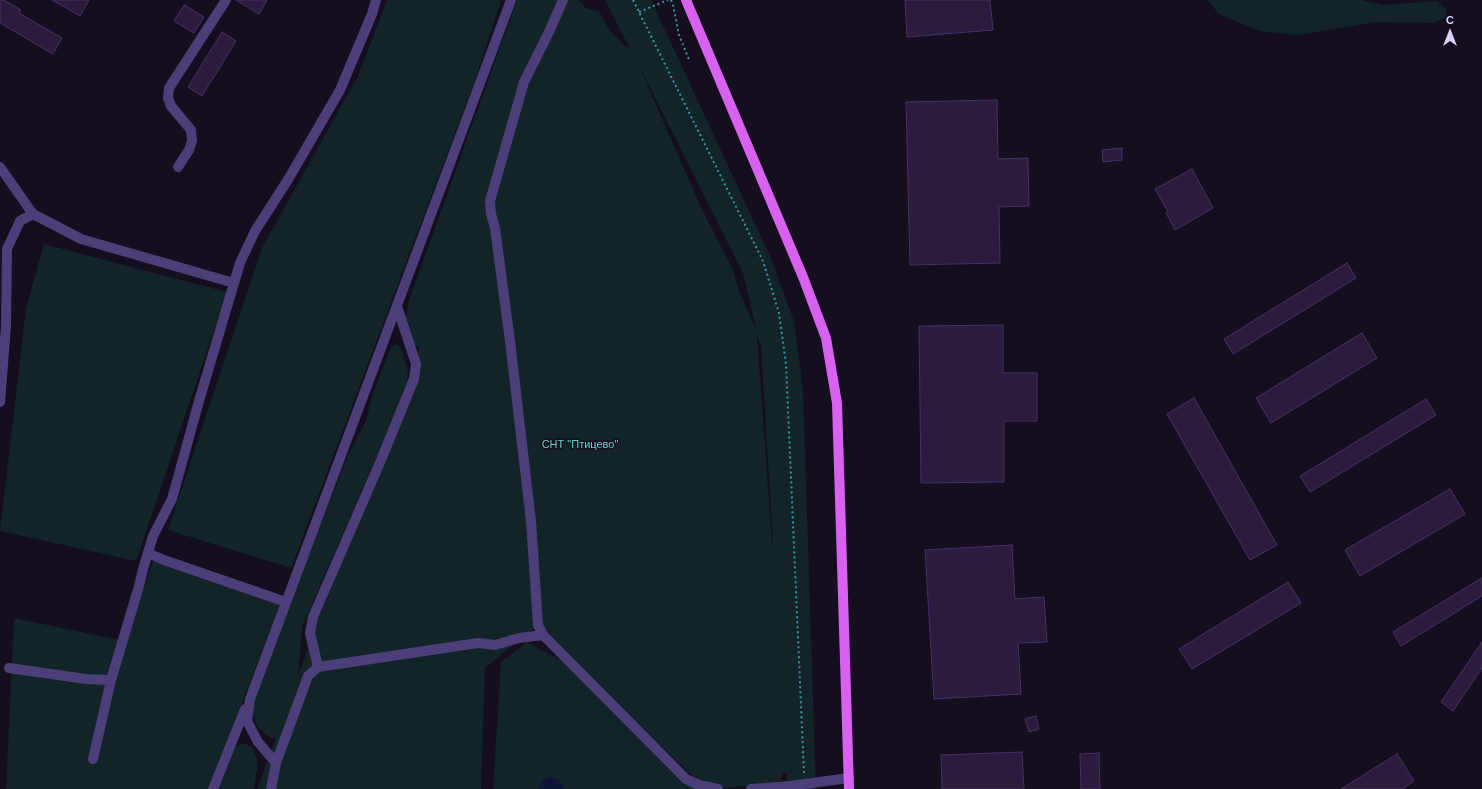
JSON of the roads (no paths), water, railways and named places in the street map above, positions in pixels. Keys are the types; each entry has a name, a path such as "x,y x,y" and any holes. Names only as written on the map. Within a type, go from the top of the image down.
{"main road":[{"path":"686,0 803,277 826,338 837,403 850,789"}],"street":[{"path":"178,167 189,150 192,141 191,130 171,106 168,98 169,88 226,0"},
{"path":"93,759 111,680 148,553 154,536 172,499 240,262 255,231 289,178 340,90 372,14 376,0"},
{"path":"213,789 250,699 511,0"},
{"path":"563,0 524,82 490,202 491,214 496,228 531,521 538,625 544,635 686,779 699,785 718,789"},
{"path":"0,167 33,214 81,239 234,283"},
{"path":"0,402 6,326 7,250 20,222 33,214"},
{"path":"318,667 310,634 313,617 381,460 414,379 416,364 397,306"},
{"path":"148,553 164,560 286,602"},
{"path":"271,789 276,763 308,676 318,667 478,643 495,645 519,638 544,635"},
{"path":"9,668 86,679 111,680"},
{"path":"250,699 247,721 258,742 276,763"},
{"path":"751,789 849,778"}],"park label":[{"name":"СНТ \"Птицево\"","path":"580,445"}]}
